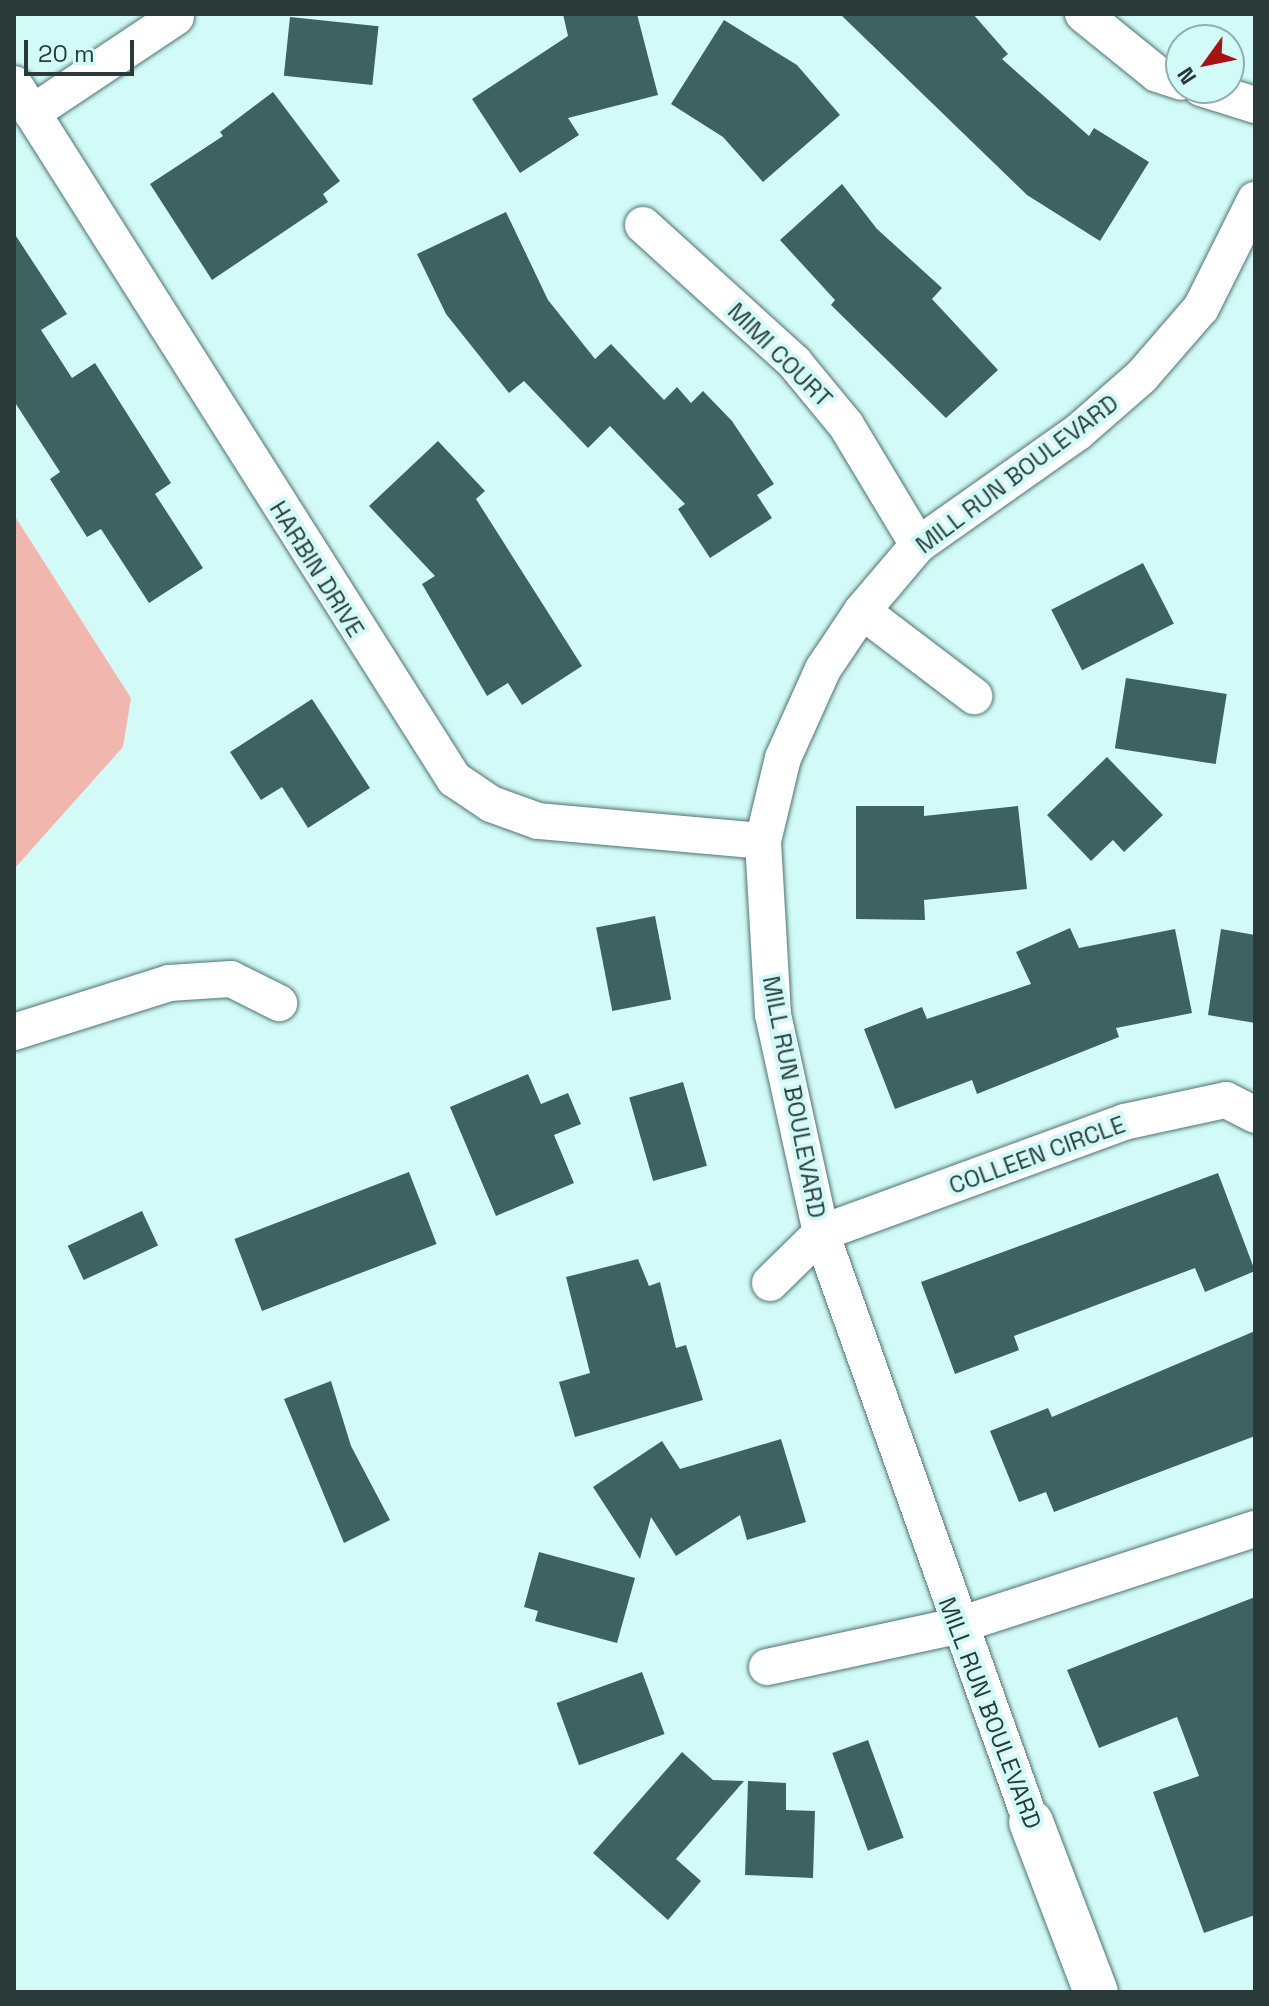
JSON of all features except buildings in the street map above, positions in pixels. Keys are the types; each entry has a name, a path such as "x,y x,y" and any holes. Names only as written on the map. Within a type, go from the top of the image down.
{"street":[{"path":"1083,14 1157,74 1165,77"},
{"path":"23,98 176,17"},
{"name":"HARBIN DRIVE","path":"23,98 454,779 491,804 538,821 763,841"},
{"name":"MILL RUN BOULEVARD","path":"1096,1992 956,1626 821,1233 773,1015 763,841 783,758 823,669 862,611 918,545 1077,433 1142,376 1201,308 1255,200"},
{"name":"MIMI COURT","path":"643,225 794,362 846,425 918,545"},
{"path":"862,611 974,696"},
{"path":"14,1032 169,983 231,979 279,1003"},
{"name":"COLLEEN CIRCLE","path":"821,1233 1124,1122 1226,1100 1255,1115"},
{"path":"770,1283 821,1233"},
{"path":"767,1667 956,1626 1255,1529"}],"shaded area":[{"path":"14,515 131,698 123,747 14,869"}]}
